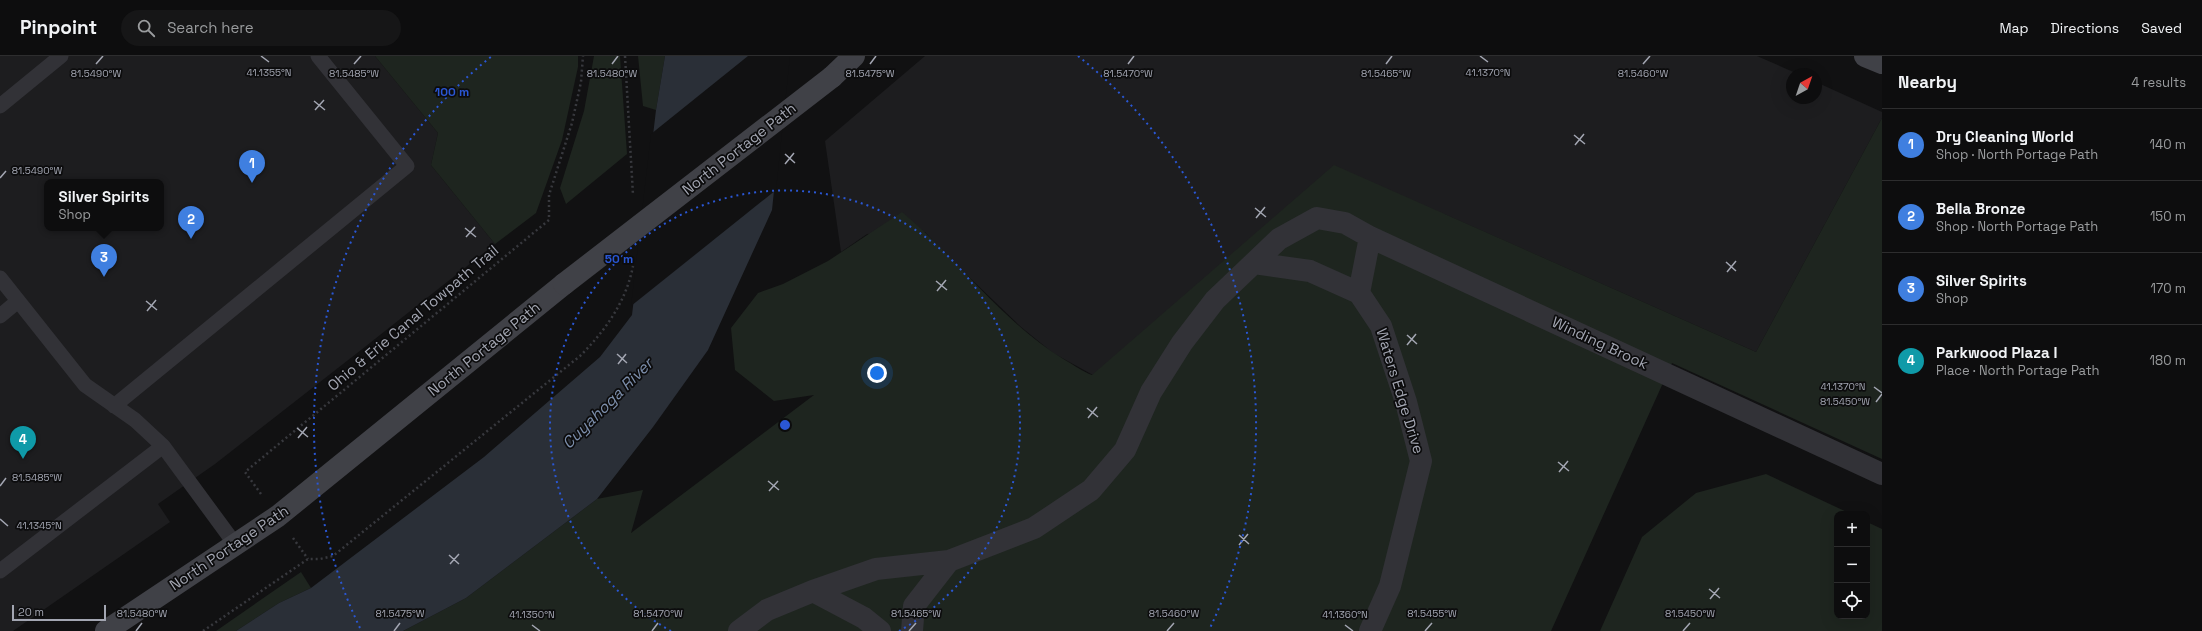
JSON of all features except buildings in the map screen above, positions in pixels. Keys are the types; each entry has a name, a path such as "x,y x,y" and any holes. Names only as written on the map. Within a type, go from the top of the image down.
{"main road":[{"name":"North Portage Path","path":"106,631 278,516 564,284 832,77 854,56"},
{"path":"1865,56 1882,63"}],"street":[{"name":"Winding Brook","path":"1254,263 1279,239 1317,218 1345,223 1370,237 1882,474"},
{"path":"739,631 767,610 813,591 876,569 949,561 1034,528 1091,490 1125,450 1151,392 1182,343 1215,300 1254,263 1310,271 1359,293 1370,237"},
{"name":"Waters Edge Drive","path":"1359,293 1381,326 1406,402 1420,461 1390,586 1370,631"},
{"path":"912,631 914,606 949,561"},
{"path":"813,591 864,618 880,631"}],"lane":[{"path":"0,106 61,56"},
{"path":"114,406 407,166 318,56"},
{"path":"0,278 85,385 135,420 163,446 236,544"},
{"path":"0,316 18,301"},
{"path":"0,571 163,446"}],"path":[{"name":"Ohio & Erie Canal Towpath Trail","path":"308,559 278,516 244,472 549,220 549,195 572,123 581,82 583,56"},
{"path":"625,56 631,144"},
{"path":"203,631 308,559 320,559 333,556 580,356 601,336"}],"shaded area":[{"path":"0,56 375,56 438,133 431,165 495,244 215,464 158,504 170,522 13,631 0,631"},
{"path":"375,56 578,56 578,67 562,140 536,213 495,244 431,165 438,133"},
{"path":"594,56 620,56 627,154 566,204 560,188 584,111"},
{"path":"638,56 665,56 656,110 643,106"},
{"path":"925,56 1757,56 1786,69 1786,104 1822,104 1822,85 1882,112 1882,118 1756,352 1444,214 1093,375 1053,353 1021,327 944,253 925,232 867,234 841,252 825,141"},
{"path":"1882,118 1882,459 1672,363 1551,631 403,631 466,598 597,499 643,490 631,533 814,395 774,401 735,370 731,328 758,293 783,284 828,261 902,212 1021,327 1042,345 1092,375 1334,165 1756,352"},
{"path":"1766,474 1845,511 1834,511 1834,619 1870,619 1870,523 1882,529 1882,631 1600,631 1642,537 1696,493"},
{"path":"301,572 311,588 279,603 236,631 216,631"}],"water":[{"name":"Cuyahoga River","path":"665,56 788,56 772,210 708,350 653,427 597,499 466,598 403,631 236,631 279,603 311,588 484,457 600,357 632,315 656,110"}],"pier":[{"path":"748,56 790,56 776,190 631,306 651,134"}],"place":[{"name":"Dry Cleaning World","path":"252,183"},
{"name":"Bella Bronze","path":"191,239"},
{"name":"Silver Spirits","path":"104,277"},
{"name":"Parkwood Plaza I","path":"23,459"}]}
